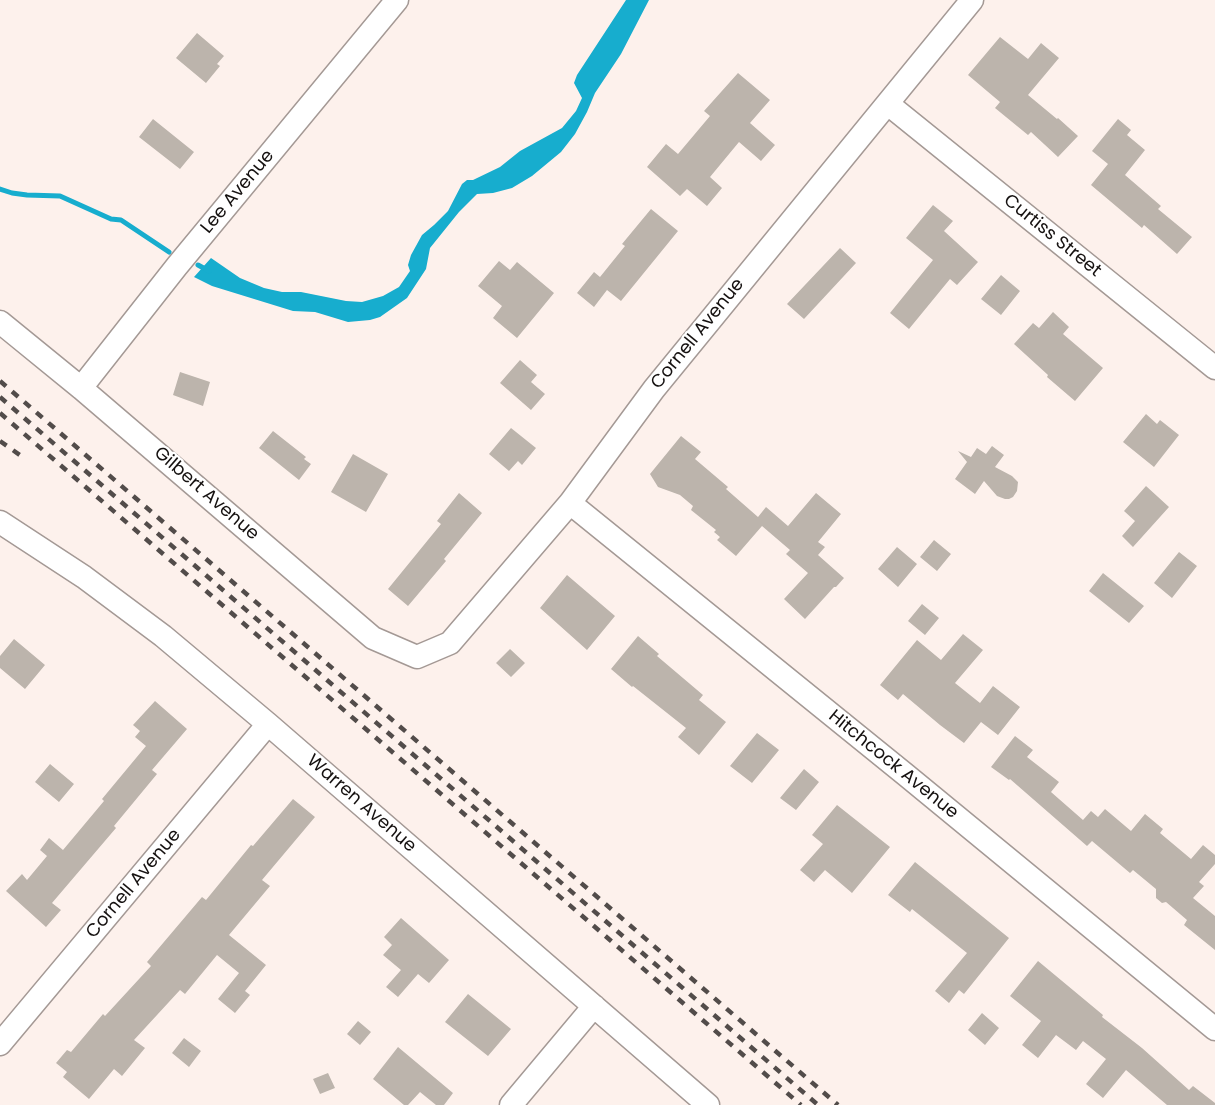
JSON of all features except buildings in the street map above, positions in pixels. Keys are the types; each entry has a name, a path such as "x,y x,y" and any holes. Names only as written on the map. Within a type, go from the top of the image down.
{"street":[{"name":"Lee Avenue","path":"81,388 177,266 397,0"},
{"name":"Cornell Avenue","path":"417,657 450,643 570,503 661,380 972,0"},
{"name":"Curtiss Street","path":"888,104 1215,368"},
{"name":"Gilbert Avenue","path":"0,322 81,388 374,638 417,657"},
{"name":"Hitchcock Avenue","path":"570,503 1215,1029"},
{"name":"Warren Avenue","path":"0,522 84,577 154,629 268,724 708,1105"},
{"name":"Cornell Avenue","path":"0,1044 268,724"},
{"path":"511,1105 594,1006"}],"water":[{"path":"626,0 649,0 621,54 595,93 575,134 561,152 532,176 512,188 477,194 430,248 426,269 407,298 380,317 348,322 315,312 293,311 212,286 194,277 211,258 240,278 264,288 282,292 301,292 362,302 383,296 399,287 410,271 408,265 411,255 422,235 448,211 462,184 500,167 520,151 562,128 576,111 582,98 574,83 577,75"}],"waterway":[{"path":"0,189 27,195 60,196 111,219 121,220 169,252"},
{"path":"198,265 209,271"}],"railway":[{"path":"0,381 838,1105"},
{"path":"0,397 818,1105"},
{"path":"0,413 801,1105"},
{"path":"0,441 24,458"}]}
